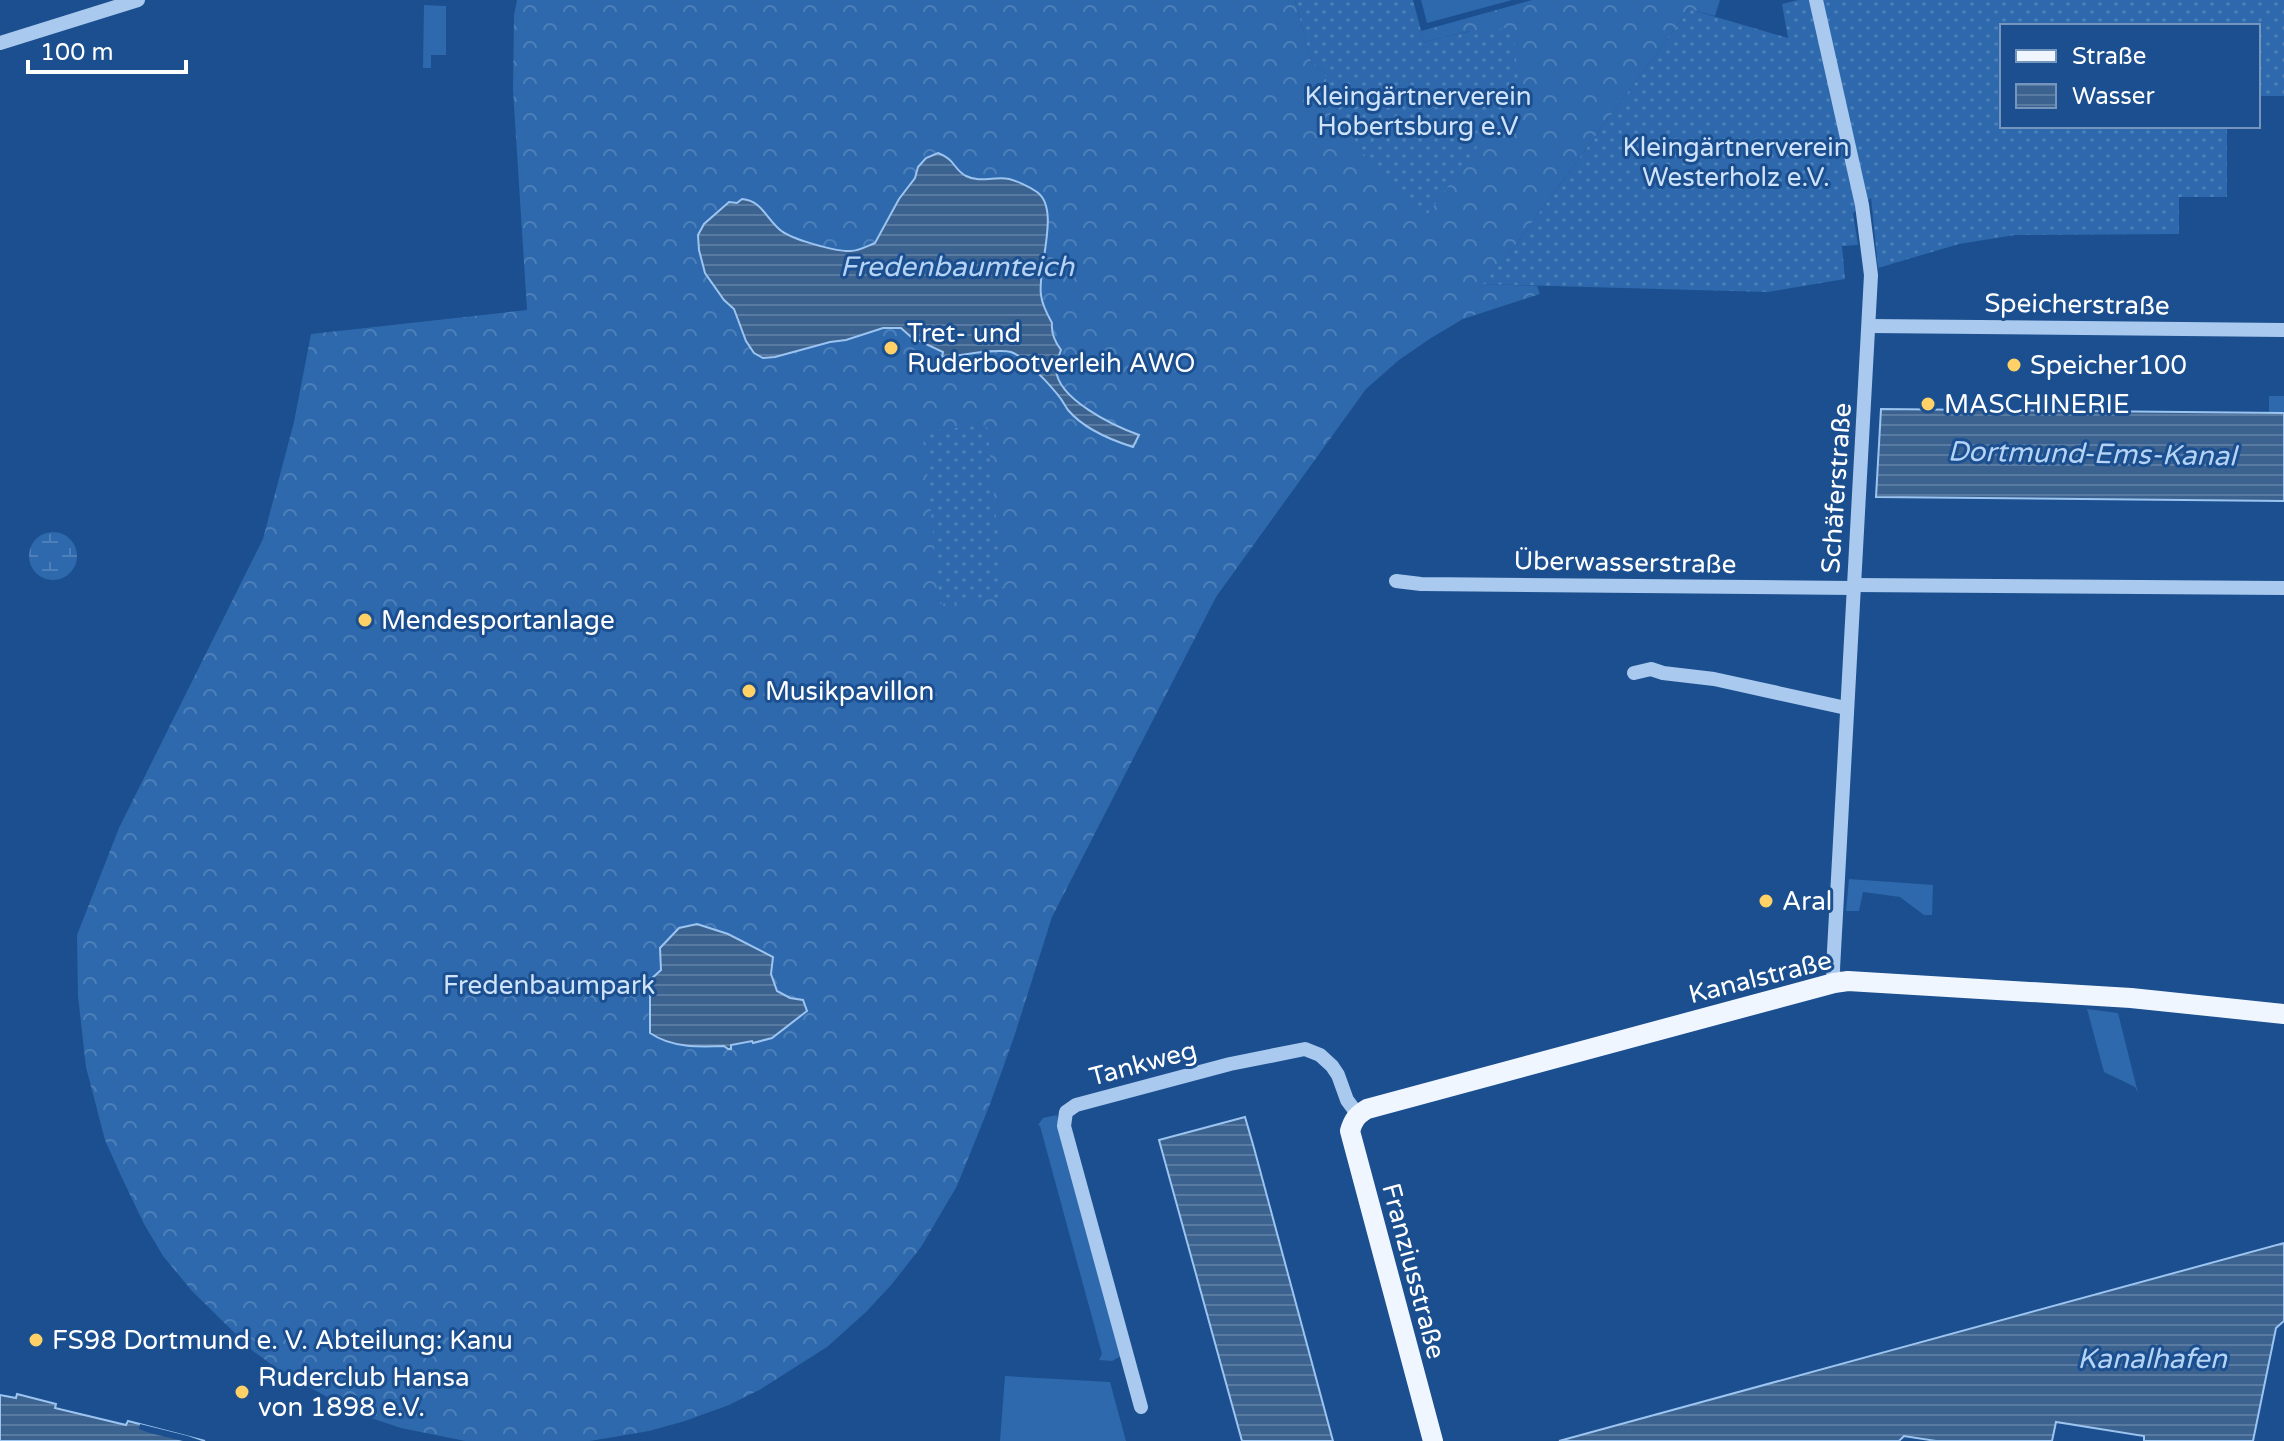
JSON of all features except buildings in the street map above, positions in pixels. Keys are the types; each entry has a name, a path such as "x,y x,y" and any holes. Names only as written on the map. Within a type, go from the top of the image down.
{"main road":[{"name":"Kanalstraße","path":"1358,1115 1367,1109 1848,981 2103,996 2284,1014"},
{"name":"Franziusstraße","path":"1358,1115 1350,1131 1433,1441"}],"street":[{"path":"0,43 138,0"},
{"name":"Schäferstraße","path":"1816,0 1862,205 1871,275 1834,983"},
{"name":"Speicherstraße","path":"1869,326 2284,330"},
{"name":"Überwasserstraße","path":"1396,581 1421,584 2284,588"},
{"path":"1634,673 1651,669 1714,679 1846,708"},
{"name":"Tankweg","path":"1141,1407 1064,1126 1066,1112 1076,1105 1230,1064 1305,1049 1320,1055 1332,1066 1347,1100 1358,1115"}],"green space":[{"name":"Fredenbaumpark","path":"517,0 1295,0 1311,61 1324,72 1337,111 1368,160 1472,36 1470,31 1424,42 1421,31 1532,0 1720,0 1715,16 1689,9 1484,284 1537,286 1540,294 1463,319 1399,360 1366,389 1216,597 1052,917 1014,1037 957,1186 921,1247 892,1284 827,1347 761,1389 685,1421 590,1441 465,1441 401,1428 334,1401 253,1351 192,1291 163,1256 144,1224 105,1140 86,1067 78,996 77,935 119,828 263,539 294,422 311,334 527,310 513,90"},
{"name":"Kleingärtnerverein Hobertsburg e.V","path":"1295,0 1413,0 1424,42 1471,31 1473,35 1513,26 1519,90 1427,215 1390,187 1349,131 1337,111 1324,72 1311,61"},
{"path":"1421,0 1512,0 1427,23"},
{"name":"Kleingärtnerverein Westerholz e.V.","path":"1798,0 2284,0 2284,96 2260,96 2260,24 2000,24 2000,128 2227,128 2227,197 2179,197 2179,234 2015,235 1959,244 1878,268 1871,198 1853,213 1858,245 1842,246 1845,279 1768,292 1483,284 1514,247 1689,9 1788,38 1782,4"},
{"path":"424,5 446,6 446,55 431,55 431,68 423,68"},
{"path":"2269,396 2284,396 2284,413 2269,413"},
{"path":"987,425 1004,598 940,604 923,431"},
{"path":"53,532 70,539 77,556 70,573 53,580 36,573 29,556 36,539"},
{"path":"1849,879 1933,885 1932,915 1924,915 1900,897 1863,892 1859,911 1846,911"},
{"path":"2087,1009 2118,1013 2138,1093 2135,1087 2104,1072"},
{"path":"1057,1115 1121,1356 1112,1361 1099,1360 1102,1354 1038,1125 1043,1118"},
{"path":"1005,1376 1110,1382 1126,1441 1000,1441"}],"water":[{"name":"Fredenbaumteich","path":"938,153 966,176 1012,180 1034,190 1044,200 1048,225 1041,295 1061,350 1056,367 1059,380 1066,391 1088,410 1139,435 1133,447 1081,422 1038,373 1011,352 942,357 943,352 911,337 901,328 883,328 775,357 763,358 754,353 746,341 734,309 705,273 698,235 704,224 729,202 749,200 759,206 779,229 792,237 835,249 857,250 875,243 899,199 915,178 918,167 926,158"},
{"name":"Dortmund-Ems-Kanal","path":"1881,409 2284,413 2284,501 1876,497"},
{"path":"697,924 728,934 773,957 771,974 777,991 803,1000 807,1011 772,1038 731,1045 731,1049 676,1044 650,1033 650,980 661,970 660,948 679,928"},
{"path":"1245,1117 1333,1441 1242,1441 1159,1140"},
{"name":"Kanalhafen","path":"2284,1243 2284,1321 2276,1328 2253,1441 2144,1441 2144,1436 2056,1422 2052,1441 1936,1441 1904,1436 1899,1441 1559,1441"},
{"path":"17,1394 56,1404 55,1408 126,1425 128,1421 205,1441 0,1441 0,1395 16,1398"}],"pier":[{"path":"140,1424 202,1441 183,1441 150,1433 139,1429"}],"place":[{"name":"Tret- und Ruderbootverleih AWO","path":"891,348"},
{"name":"Speicher100","path":"2014,365"},
{"name":"MASCHINERIE","path":"1928,404"},
{"name":"Mendesportanlage","path":"365,620"},
{"name":"Musikpavillon","path":"749,691"},
{"name":"Aral","path":"1766,901"},
{"name":"FS98 Dortmund e. V. Abteilung: Kanu","path":"36,1340"},
{"name":"Ruderclub Hansa von 1898 e.V.","path":"242,1392"}]}
